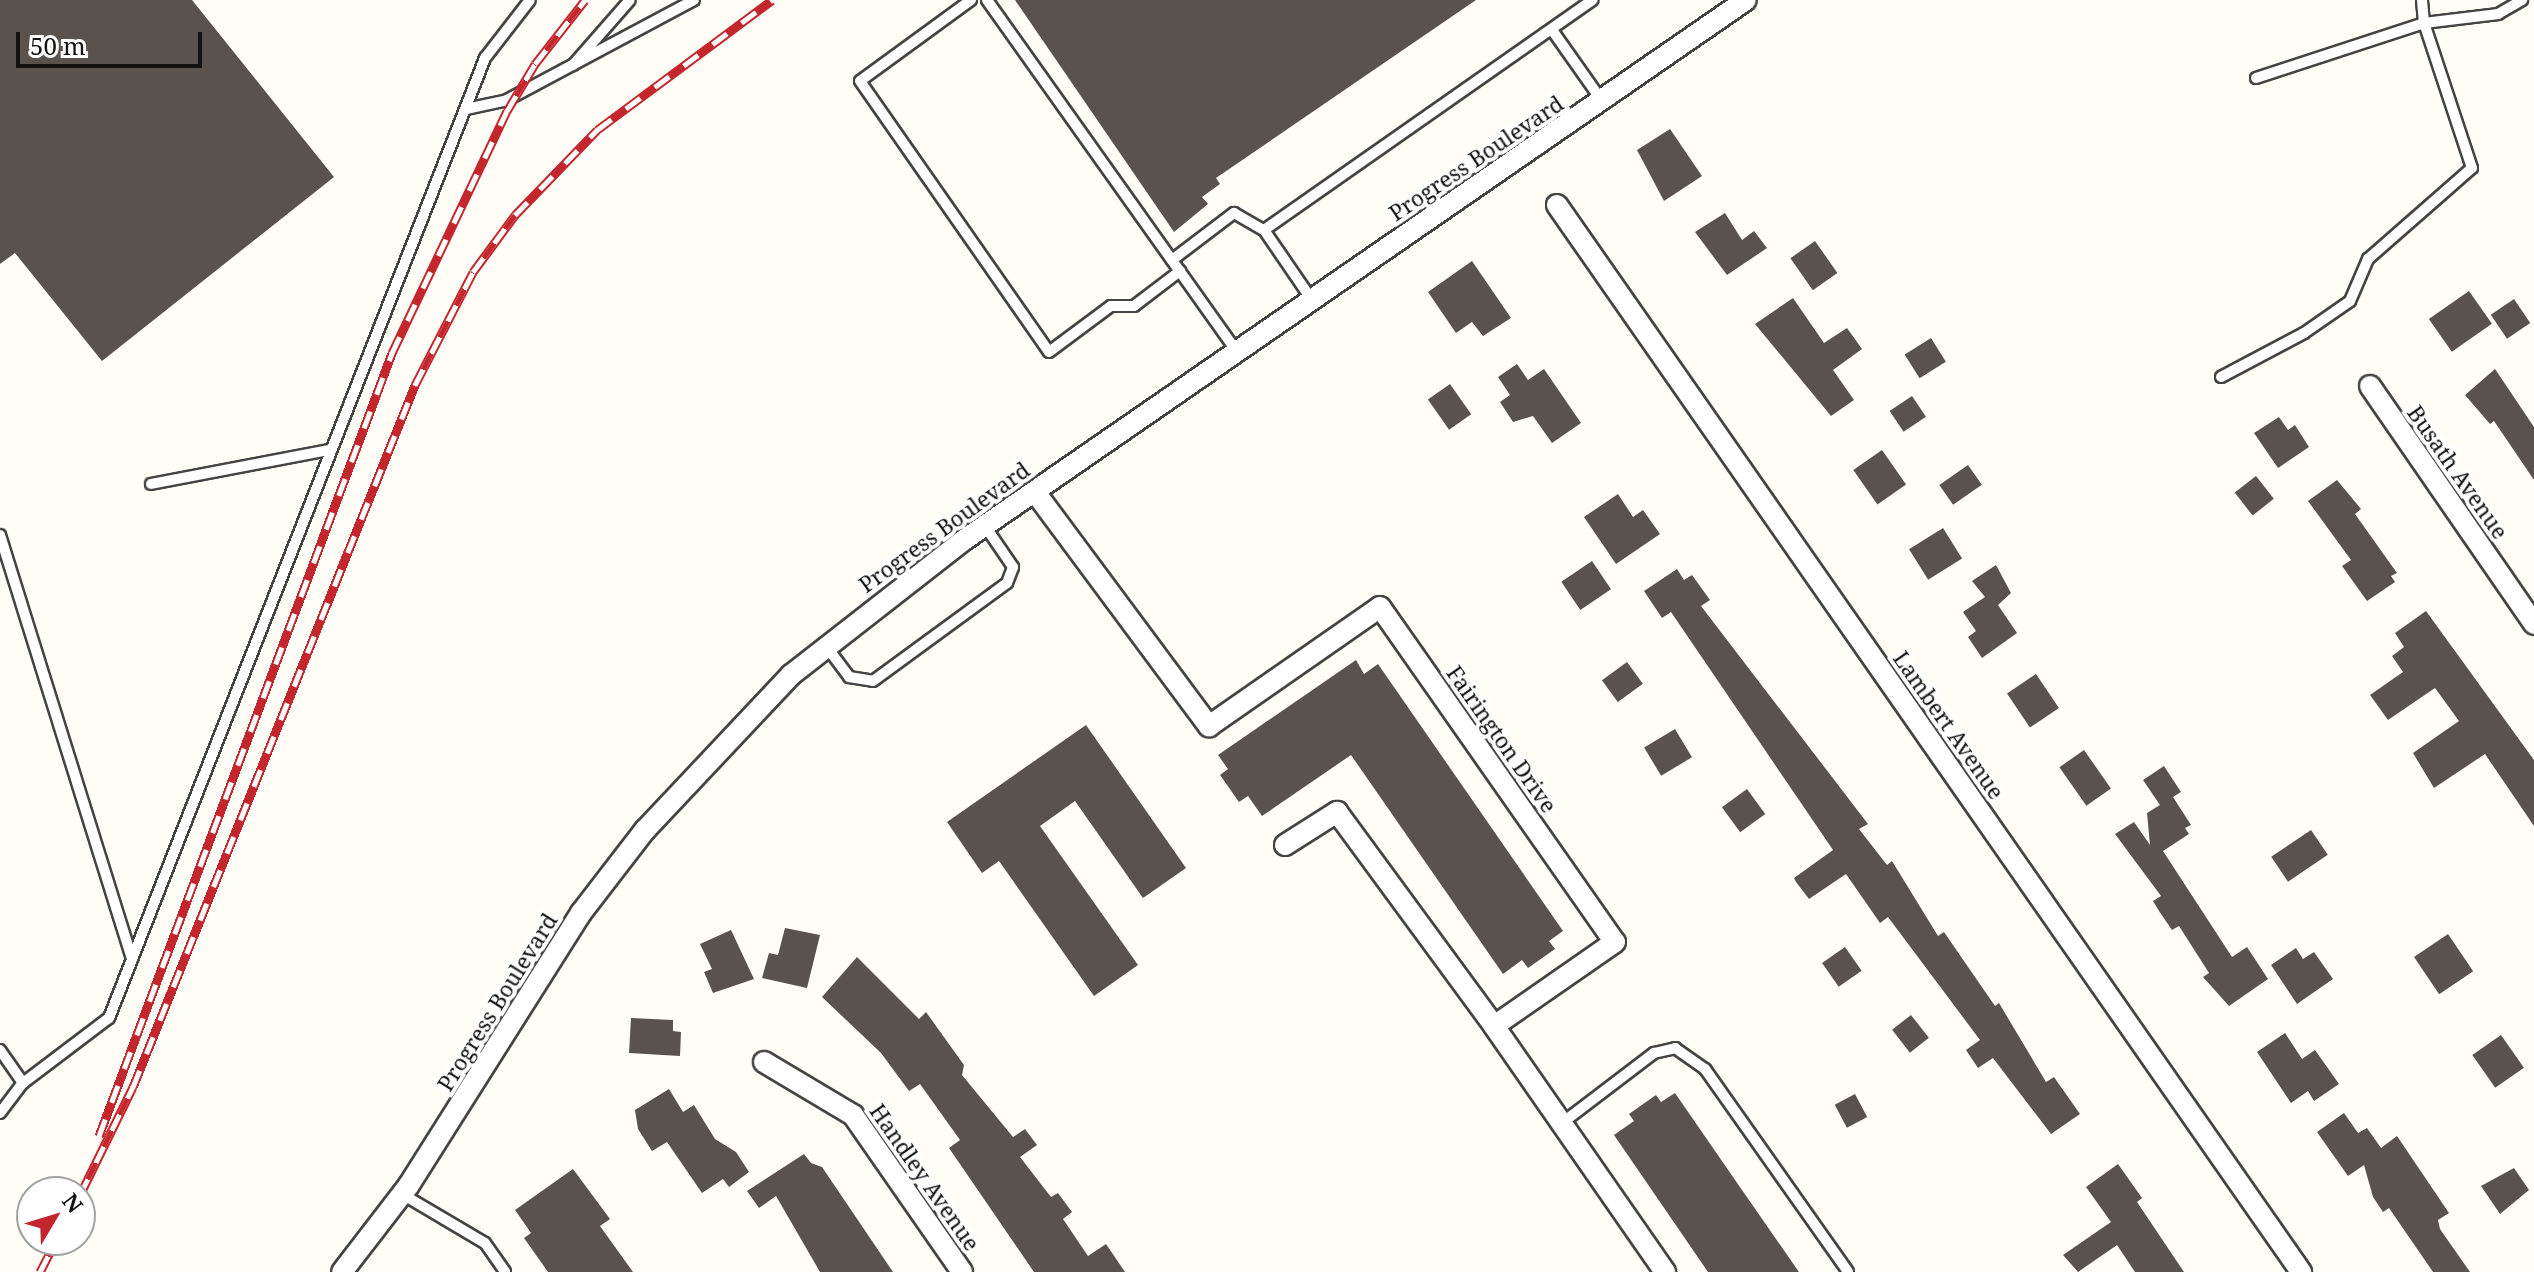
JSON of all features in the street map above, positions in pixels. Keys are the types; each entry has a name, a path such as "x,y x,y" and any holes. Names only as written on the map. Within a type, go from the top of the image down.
{"street":[{"name":"Progress Boulevard","path":"353,1267 581,913 645,830 714,751 826,646 985,526 1235,349 1312,300 1746,0"},
{"name":"Lambert Avenue","path":"1557,205 2301,1272"},
{"name":"Busath Avenue","path":"2370,386 2534,624"},
{"name":"Fairington Drive","path":"1035,492 1209,726 1380,607 1615,942 1494,1026"},
{"path":"1285,845 1337,812 1494,1026 1665,1272"},
{"name":"Handley Avenue","path":"764,1062 853,1115 962,1272"}],"lane":[{"path":"0,1113 23,1083 109,1018 485,58 530,0"},
{"path":"570,68 630,0"},
{"path":"466,109 505,101 694,0"},
{"path":"971,0 860,81 1049,352 1111,306 1134,306 1180,271"},
{"path":"987,0 1235,349"},
{"path":"1264,230 1593,0"},
{"path":"2221,377 2304,333 2350,301 2368,259 2472,168 2424,23 2422,0"},
{"path":"2256,78 2424,23 2498,14 2522,0"},
{"path":"1552,30 1602,101"},
{"path":"1172,260 1234,213 1264,230 1312,300"},
{"path":"151,484 330,450"},
{"path":"826,646 849,677 873,681 1007,583 1013,567 985,526"},
{"path":"0,535 132,959"},
{"path":"1562,1123 1654,1053 1675,1048 1705,1069 1848,1272"},
{"path":"0,1050 23,1083"},
{"path":"402,1194 485,1243 505,1272"}],"building":[{"path":"0,0 192,0 334,177 102,361 15,253 0,264"},
{"path":"1015,0 1476,0 1216,178 1220,184 1202,197 1208,204 1174,232"},
{"path":"1670,129 1702,176 1664,201 1637,150"},
{"path":"1725,213 1742,240 1754,231 1767,248 1727,275 1695,232"},
{"path":"1815,241 1837,273 1813,290 1790,258"},
{"path":"1472,261 1511,318 1483,336 1472,322 1456,333 1428,292"},
{"path":"2469,291 2492,324 2452,352 2429,319"},
{"path":"1793,298 1824,343 1847,328 1862,349 1833,370 1854,400 1831,416 1755,324"},
{"path":"2514,299 2530,323 2507,339 2491,315"},
{"path":"1931,338 1946,362 1920,378 1905,354"},
{"path":"1517,364 1528,380 1544,369 1581,423 1552,443 1533,416 1513,422 1500,402 1510,395 1498,377"},
{"path":"2495,369 2534,427 2534,480 2494,421 2490,424 2465,395"},
{"path":"1450,384 1471,414 1449,430 1428,399"},
{"path":"1912,396 1926,417 1904,432 1890,411"},
{"path":"2279,417 2288,430 2295,425 2309,447 2278,468 2254,433"},
{"path":"1882,450 1906,484 1877,504 1853,470"},
{"path":"1968,465 1982,485 1953,505 1939,485"},
{"path":"2256,476 2274,499 2253,515 2235,493"},
{"path":"2337,480 2361,509 2355,514 2397,573 2391,576 2395,582 2367,601 2342,566 2351,560 2308,501"},
{"path":"1618,494 1633,517 1643,510 1660,534 1616,564 1584,517"},
{"path":"1943,528 1962,559 1928,580 1909,549"},
{"path":"1592,561 1611,589 1580,610 1561,582"},
{"path":"1996,565 2011,593 1998,605 2017,633 1982,658 1968,637 1976,631 1963,612 1985,597 1972,581"},
{"path":"1677,569 1684,580 1692,575 1710,600 1701,606 1868,824 1859,829 1887,865 1892,861 1938,936 1944,932 1995,1006 1999,1003 2046,1082 2054,1077 2080,1114 2051,1134 1993,1058 1978,1068 1966,1050 1980,1040 1888,917 1880,923 1846,874 1809,899 1796,882 1794,878 1833,850 1671,612 1662,618 1644,591"},
{"path":"2426,611 2534,760 2534,826 2485,754 2434,788 2413,753 2459,721 2435,688 2388,720 2370,695 2403,672 2392,656 2404,647 2395,633"},
{"path":"1356,660 1364,674 1378,664 1563,931 1549,941 1555,949 1528,968 1522,960 1503,974 1351,755 1262,816 1248,796 1239,802 1220,775 1228,769 1218,755"},
{"path":"1627,662 1643,684 1618,702 1602,680"},
{"path":"2036,674 2059,708 2030,728 2007,694"},
{"path":"1086,725 1186,868 1143,898 1075,801 1040,826 1138,965 1094,996 999,861 982,873 947,822"},
{"path":"1675,729 1692,757 1661,776 1644,748"},
{"path":"2084,750 2111,789 2086,806 2059,767"},
{"path":"2164,766 2181,792 2173,797 2191,825 2185,828 2189,834 2163,851 2232,957 2247,947 2268,979 2229,1006 2203,977 2209,973 2179,926 2172,930 2159,911 2153,901 2161,896 2115,834 2134,822 2150,845 2147,813 2160,805 2143,780"},
{"path":"1747,789 1765,814 1740,832 1722,807"},
{"path":"2311,830 2328,855 2288,882 2271,857"},
{"path":"785,928 820,935 807,988 762,978 769,953 778,955"},
{"path":"731,930 754,979 713,993 704,972 712,969 700,944"},
{"path":"2448,934 2473,971 2439,994 2414,957"},
{"path":"1845,947 1862,971 1839,987 1822,963"},
{"path":"2296,948 2303,959 2314,952 2333,979 2297,1004 2271,965"},
{"path":"857,957 919,1019 926,1012 964,1065 962,1075 1013,1137 1025,1129 1037,1145 1020,1157 1051,1197 1058,1193 1072,1212 1063,1219 1088,1256 1106,1244 1125,1272 1034,1272 949,1148 960,1140 920,1084 909,1091 881,1053 822,997"},
{"path":"1911,1015 1929,1038 1910,1053 1892,1030"},
{"path":"631,1018 673,1020 673,1031 681,1032 680,1056 629,1053"},
{"path":"2285,1033 2302,1059 2315,1050 2339,1084 2314,1101 2308,1091 2291,1103 2257,1052"},
{"path":"2501,1035 2524,1068 2495,1088 2472,1055"},
{"path":"669,1089 683,1112 694,1105 715,1139 736,1152 749,1172 729,1187 723,1179 702,1193 667,1142 652,1151 638,1129 635,1110"},
{"path":"1675,1093 1799,1272 1708,1272 1614,1135 1634,1121 1629,1114 1656,1095 1661,1102"},
{"path":"1855,1094 1867,1117 1847,1128 1835,1105"},
{"path":"2344,1113 2358,1133 2367,1128 2381,1148 2397,1136 2449,1213 2438,1220 2440,1229 2470,1272 2433,1272 2389,1208 2383,1212 2373,1197 2364,1165 2348,1176 2317,1132"},
{"path":"804,1154 811,1163 822,1167 893,1272 820,1272 776,1196 759,1208 747,1191"},
{"path":"2118,1164 2142,1198 2137,1202 2184,1272 2135,1272 2117,1245 2078,1272 2063,1255 2111,1222 2086,1187"},
{"path":"2514,1168 2529,1190 2500,1214 2481,1186"},
{"path":"573,1169 610,1219 600,1226 633,1272 548,1272 524,1238 531,1233 515,1210"}],"railway":[{"path":"99,1136 392,353 507,111 535,64 585,0"},
{"path":"89,1176 133,1087 415,385 473,272 515,215 597,130 772,0"},
{"path":"40,1272 48,1256"}]}
